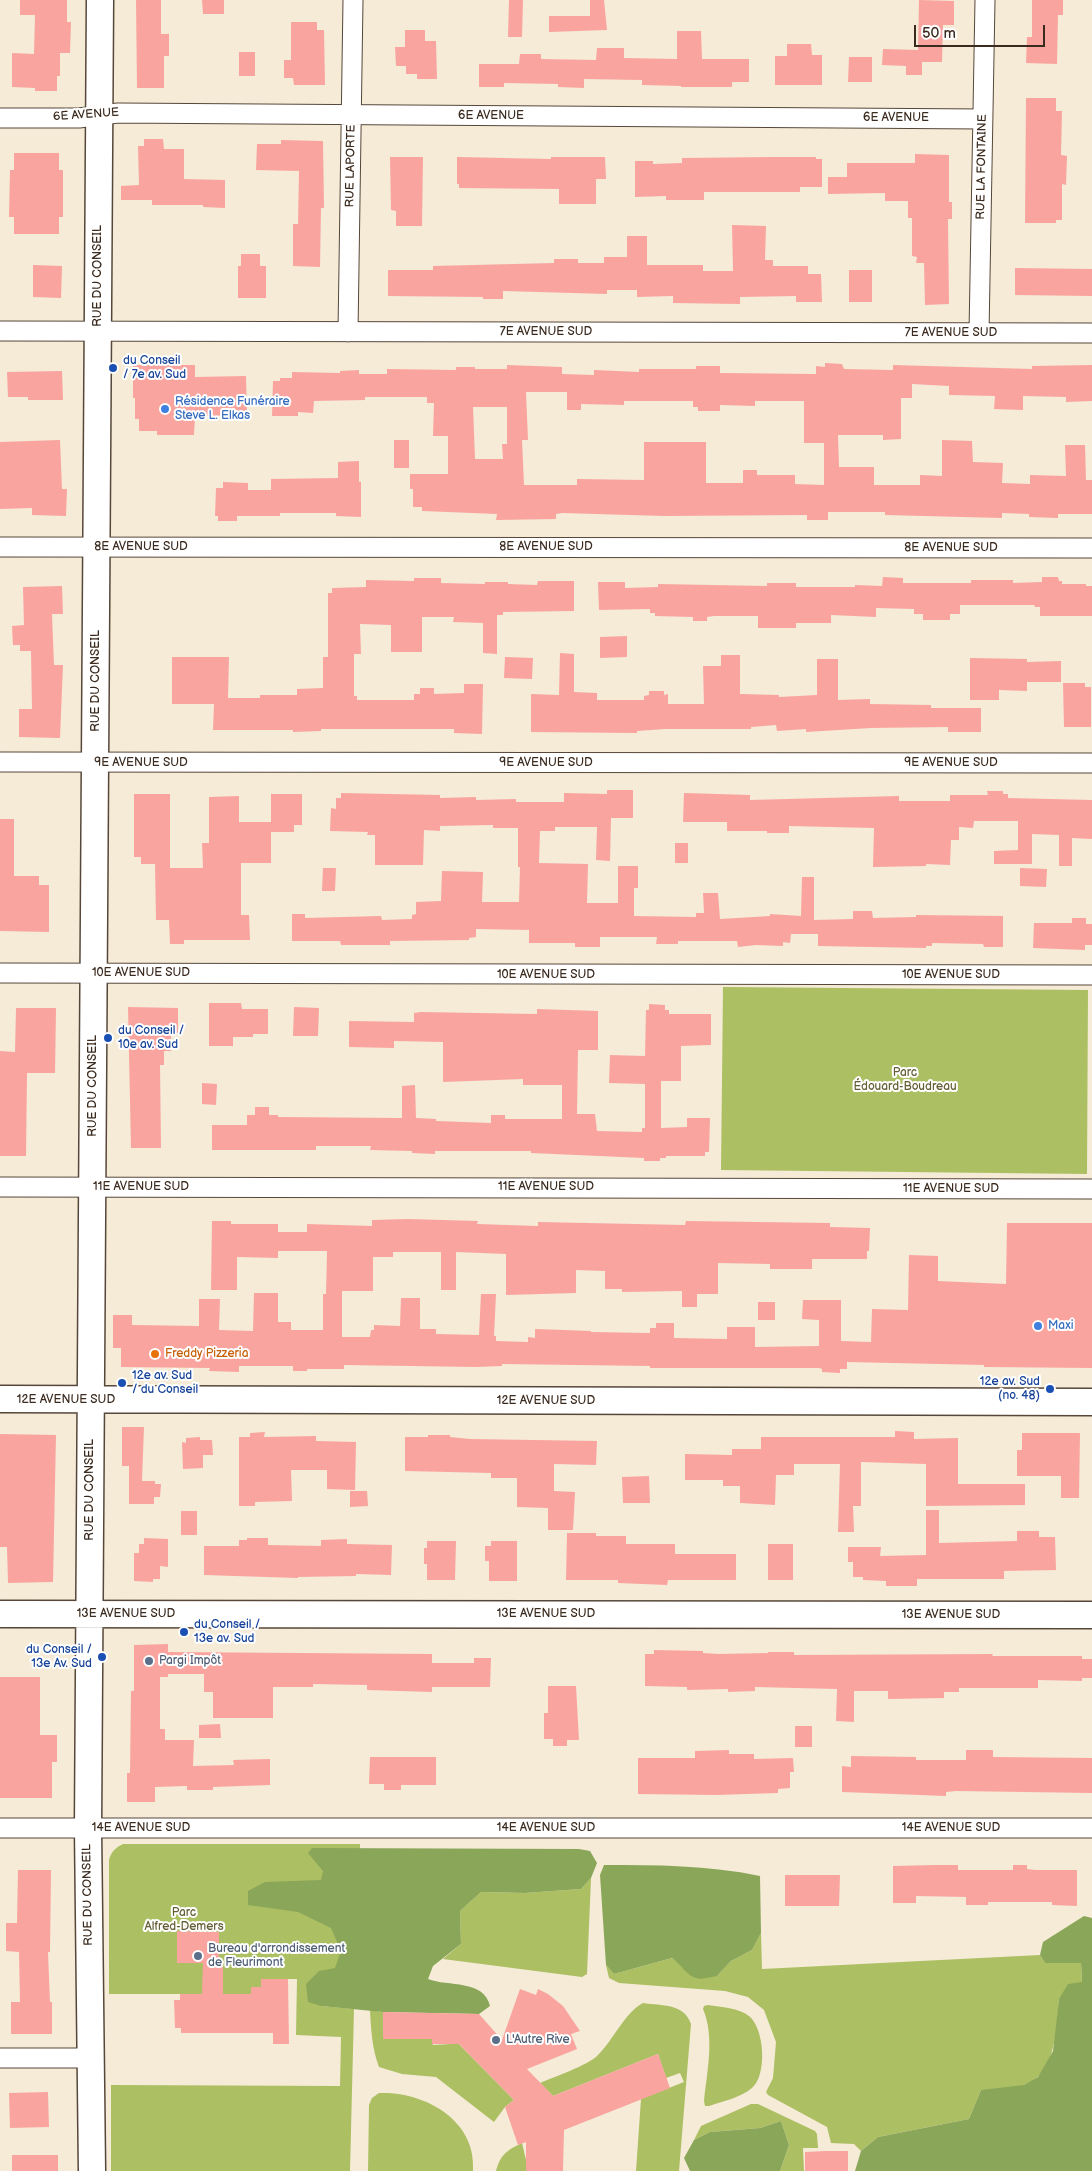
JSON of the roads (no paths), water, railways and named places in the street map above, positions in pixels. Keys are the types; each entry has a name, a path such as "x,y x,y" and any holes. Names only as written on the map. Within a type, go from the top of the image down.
{"street":[{"name":"RUE DU CONSEIL","path":"92,2171 88,1828 100,0"},
{"name":"RUE LAPORTE","path":"348,332 353,0"},
{"name":"RUE LA FONTAINE","path":"979,334 985,0"},
{"name":"6E AVENUE","path":"0,118 79,118 118,113 983,118"},
{"name":"7E AVENUE SUD","path":"0,331 1092,333"},
{"name":"8E AVENUE SUD","path":"0,547 1092,548"},
{"name":"9E AVENUE SUD","path":"0,762 1092,763"},
{"name":"10E AVENUE SUD","path":"0,973 1092,975"},
{"name":"11E AVENUE SUD","path":"0,1187 1092,1189"},
{"name":"12E AVENUE SUD","path":"0,1399 1092,1402"},
{"name":"13E AVENUE SUD","path":"0,1614 1092,1615"},
{"name":"14E AVENUE SUD","path":"0,1828 1092,1828"},
{"path":"0,2058 90,2058"}],"place":[{"name":"du Conseil / 7e av. Sud","path":"113,368"},
{"name":"Résidence Funéraire Steve L. Elkas","path":"165,409"},
{"name":"du Conseil / 10e av. Sud","path":"108,1038"},
{"name":"Maxi","path":"1038,1326"},
{"name":"Freddy Pizzeria","path":"155,1354"},
{"name":"12e av. Sud / du Conseil","path":"122,1383"},
{"name":"12e av. Sud (no. 48)","path":"1050,1389"},
{"name":"du Conseil / 13e av. Sud","path":"184,1632"},
{"name":"du Conseil / 13e Av. Sud","path":"102,1657"},
{"name":"Pargi Impôt","path":"149,1661"},
{"name":"Bureau d'arrondissement de Fleurimont","path":"198,1956"},
{"name":"L'Autre Rive","path":"496,2040"}],"park label":[{"name":"Parc Édouard-Boudreau","path":"905,1080"},
{"name":"Parc Alfred-Demers","path":"184,1920"}]}
